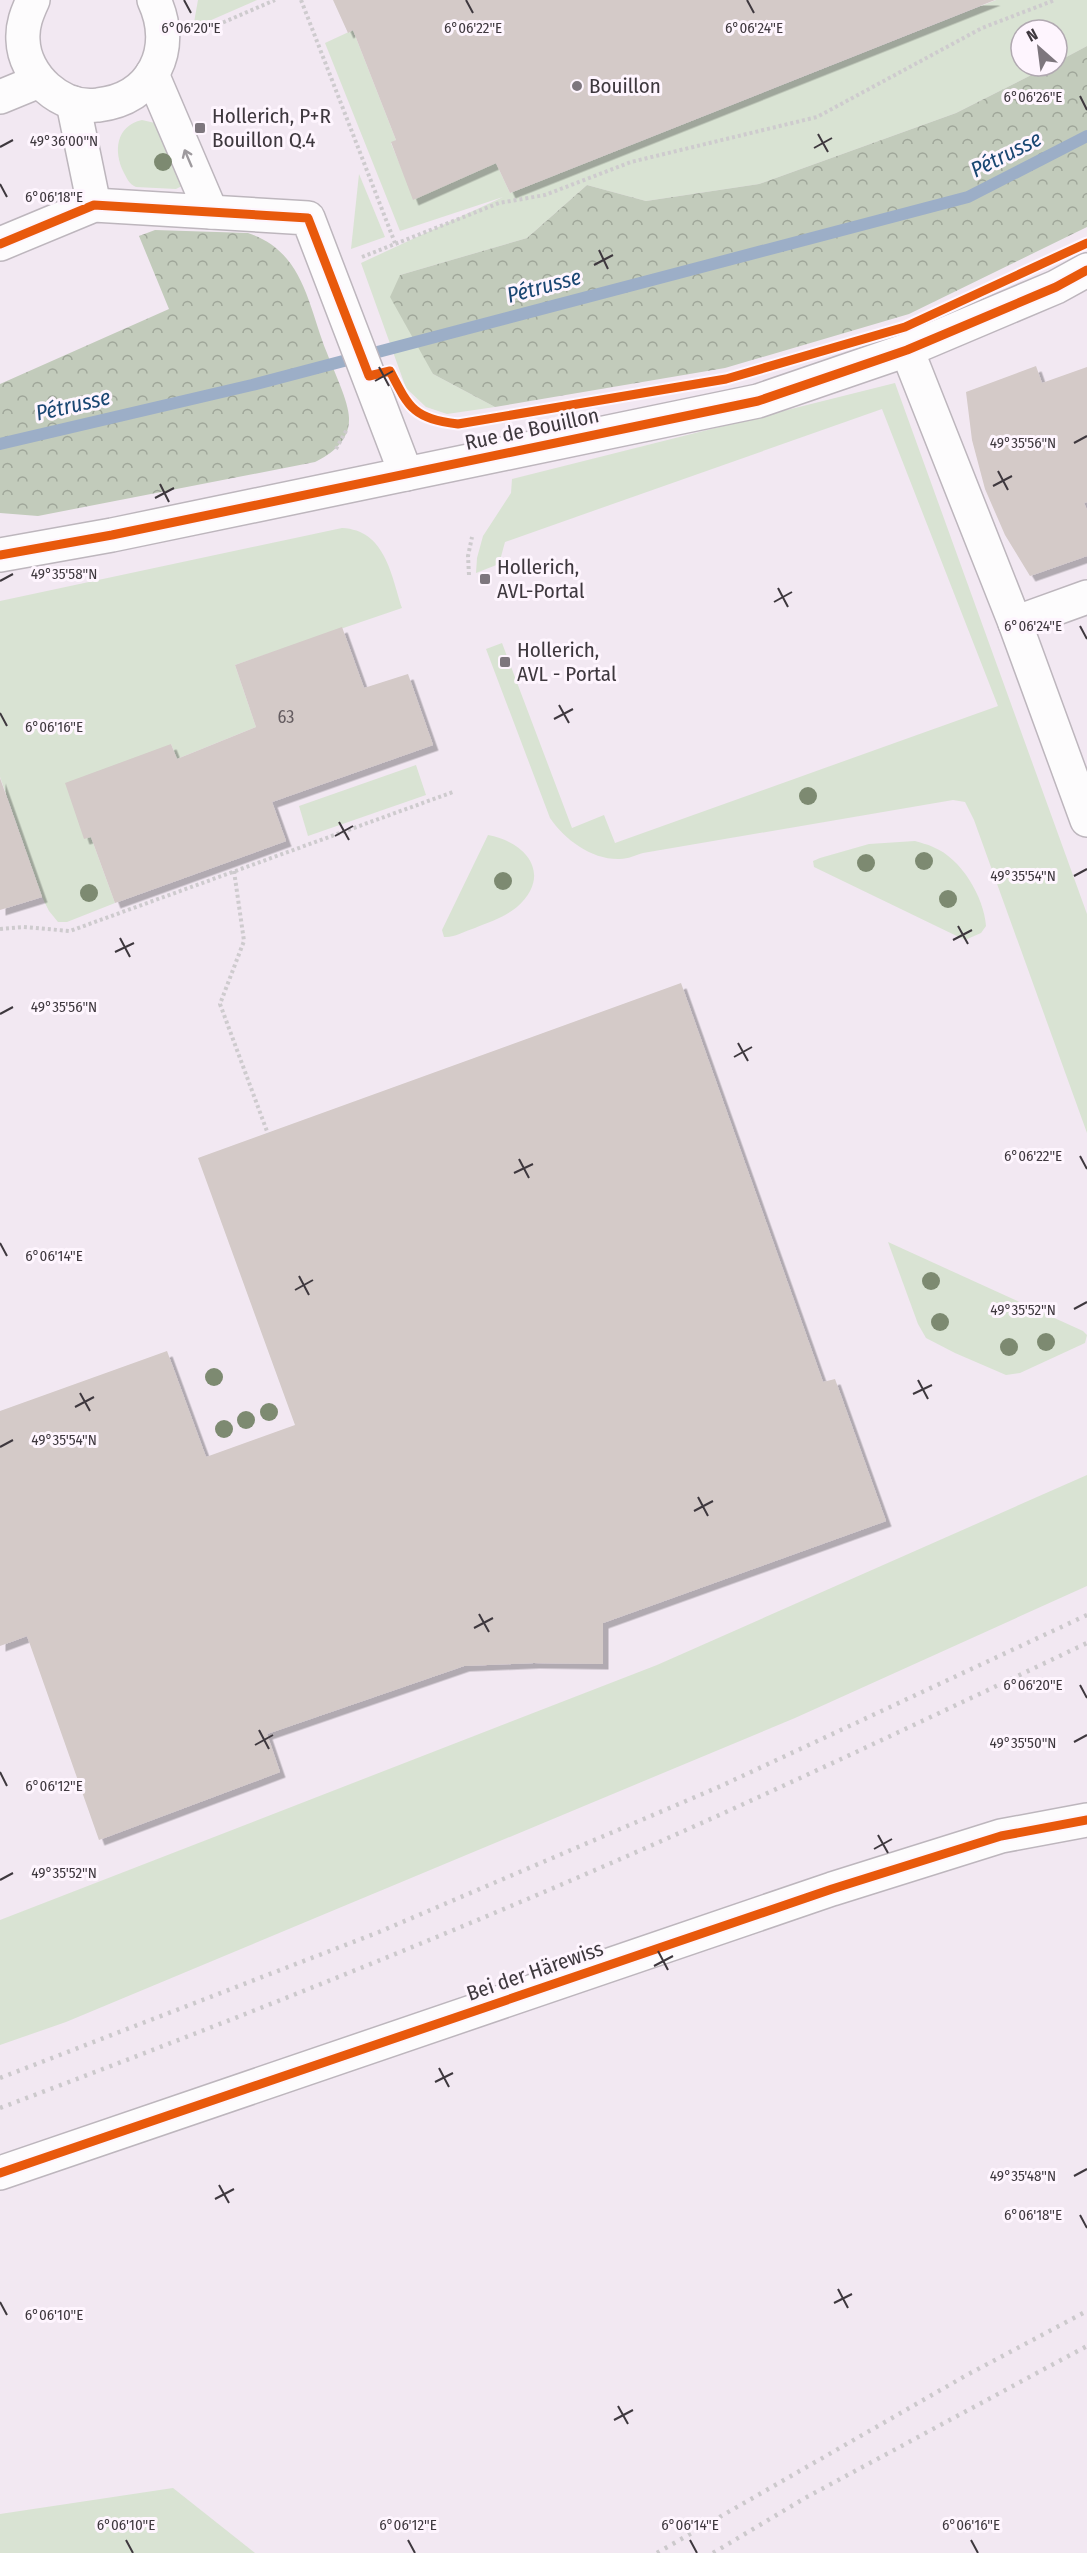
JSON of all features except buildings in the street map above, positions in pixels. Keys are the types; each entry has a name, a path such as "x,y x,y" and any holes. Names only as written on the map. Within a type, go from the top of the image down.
{"street":[{"path":"33,0 25,19 23,41 28,62 39,81 54,94 73,103 96,106 117,101 137,91 152,74 160,59 162,16"},
{"path":"152,74 211,212"},
{"path":"0,97 39,81"},
{"path":"73,103 94,205"},
{"path":"0,243 94,205 308,218 406,474"},
{"name":"Rue de Bouillon","path":"0,555 112,535 758,401 907,350 1056,287 1087,270"},
{"path":"907,350 1015,623 1087,820"},
{"path":"1015,623 1087,597"},
{"name":"Bei der Härewiss","path":"0,2173 832,1889 1001,1836 1087,1820"}],"path":[{"path":"162,16 192,36 275,0"},
{"path":"301,0 395,243"},
{"path":"355,260 500,203 544,195 631,162 817,117 982,28 1055,0"},
{"path":"469,575 468,556 472,537"},
{"path":"0,929 23,927 70,931 453,792"},
{"path":"234,871 244,941 220,1004 268,1134"}],"green space":[{"path":"198,0 257,0 193,28"},
{"path":"996,0 1087,0 1087,46 1069,56 1069,18 1009,18 1009,78 1025,78 956,113 759,184 646,201 587,185 527,238 400,275 433,374 495,407 447,414 426,407 406,388 361,263 503,197 400,231 325,43 353,30 396,140 391,143 414,199 496,163 510,193"},
{"path":"1087,46 1087,227 909,314 725,368 495,407 433,374 390,297 400,275 527,238 587,185 646,201 759,184 956,113 1025,78 1069,78 1069,56"},
{"path":"142,120 155,123 161,131 183,179 182,186 176,189 136,187 128,180 121,165 119,140 127,128"},
{"path":"359,174 385,237 351,249"},
{"path":"155,230 248,233 267,241 293,266 308,299 344,395 349,426 343,439 328,455 315,462 38,516 0,513 0,384 169,309 139,236"},
{"path":"895,383 1087,914 1087,1133 974,820 965,802 953,800 643,853 623,859 599,856 571,841 550,818 486,649 502,643 572,828 604,815 615,843 998,706 882,409 505,542 499,564 476,573 477,558 483,536 511,493 512,479"},
{"path":"342,528 356,531 377,545 390,568 402,608 235,665 256,727 177,759 171,744 91,837 115,903 67,922 58,922 42,897 0,777 0,601"},
{"path":"416,765 426,795 308,836 299,806"},
{"path":"488,835 514,845 524,852 531,862 534,872 533,883 528,895 507,914 460,934 444,937 442,930"},
{"path":"915,841 943,852 962,869 981,903 986,926 981,933 965,940 814,867 813,861 820,858 869,844"},
{"path":"888,1242 1083,1331 1087,1335 1085,1343 1020,1373 1006,1375 955,1353 926,1338 918,1324"},
{"path":"1087,1475 1087,1586 795,1718 66,2022 0,2045 0,1920 657,1665"},
{"path":"173,2488 255,2553 0,2553 0,2514"}],"waterway":[{"name":"Pétrusse","path":"0,444 252,385 968,197 1087,136"}],"railway":[{"path":"0,2078 379,1932 721,1786 1087,1615"},
{"path":"0,2108 275,2002 547,1891 771,1791 1087,1643"},
{"path":"657,2553 965,2376 1087,2311"},
{"path":"713,2553 805,2498 1087,2346"}],"cycle path":[{"path":"0,244 94,205 308,218 369,376 390,371 403,395 415,410 432,419 458,424 726,379 905,327 1087,243"},
{"path":"0,555 112,535 758,401 907,350 1056,287 1087,270"},
{"path":"0,2173 832,1889 1001,1836 1087,1820"}],"place":[{"name":"Bouillon","path":"577,86"},
{"name":"Hollerich, P+R Bouillon Q.4","path":"200,128"},
{"name":"Hollerich, AVL-Portal","path":"485,579"},
{"name":"Hollerich, AVL - Portal","path":"505,662"}]}
